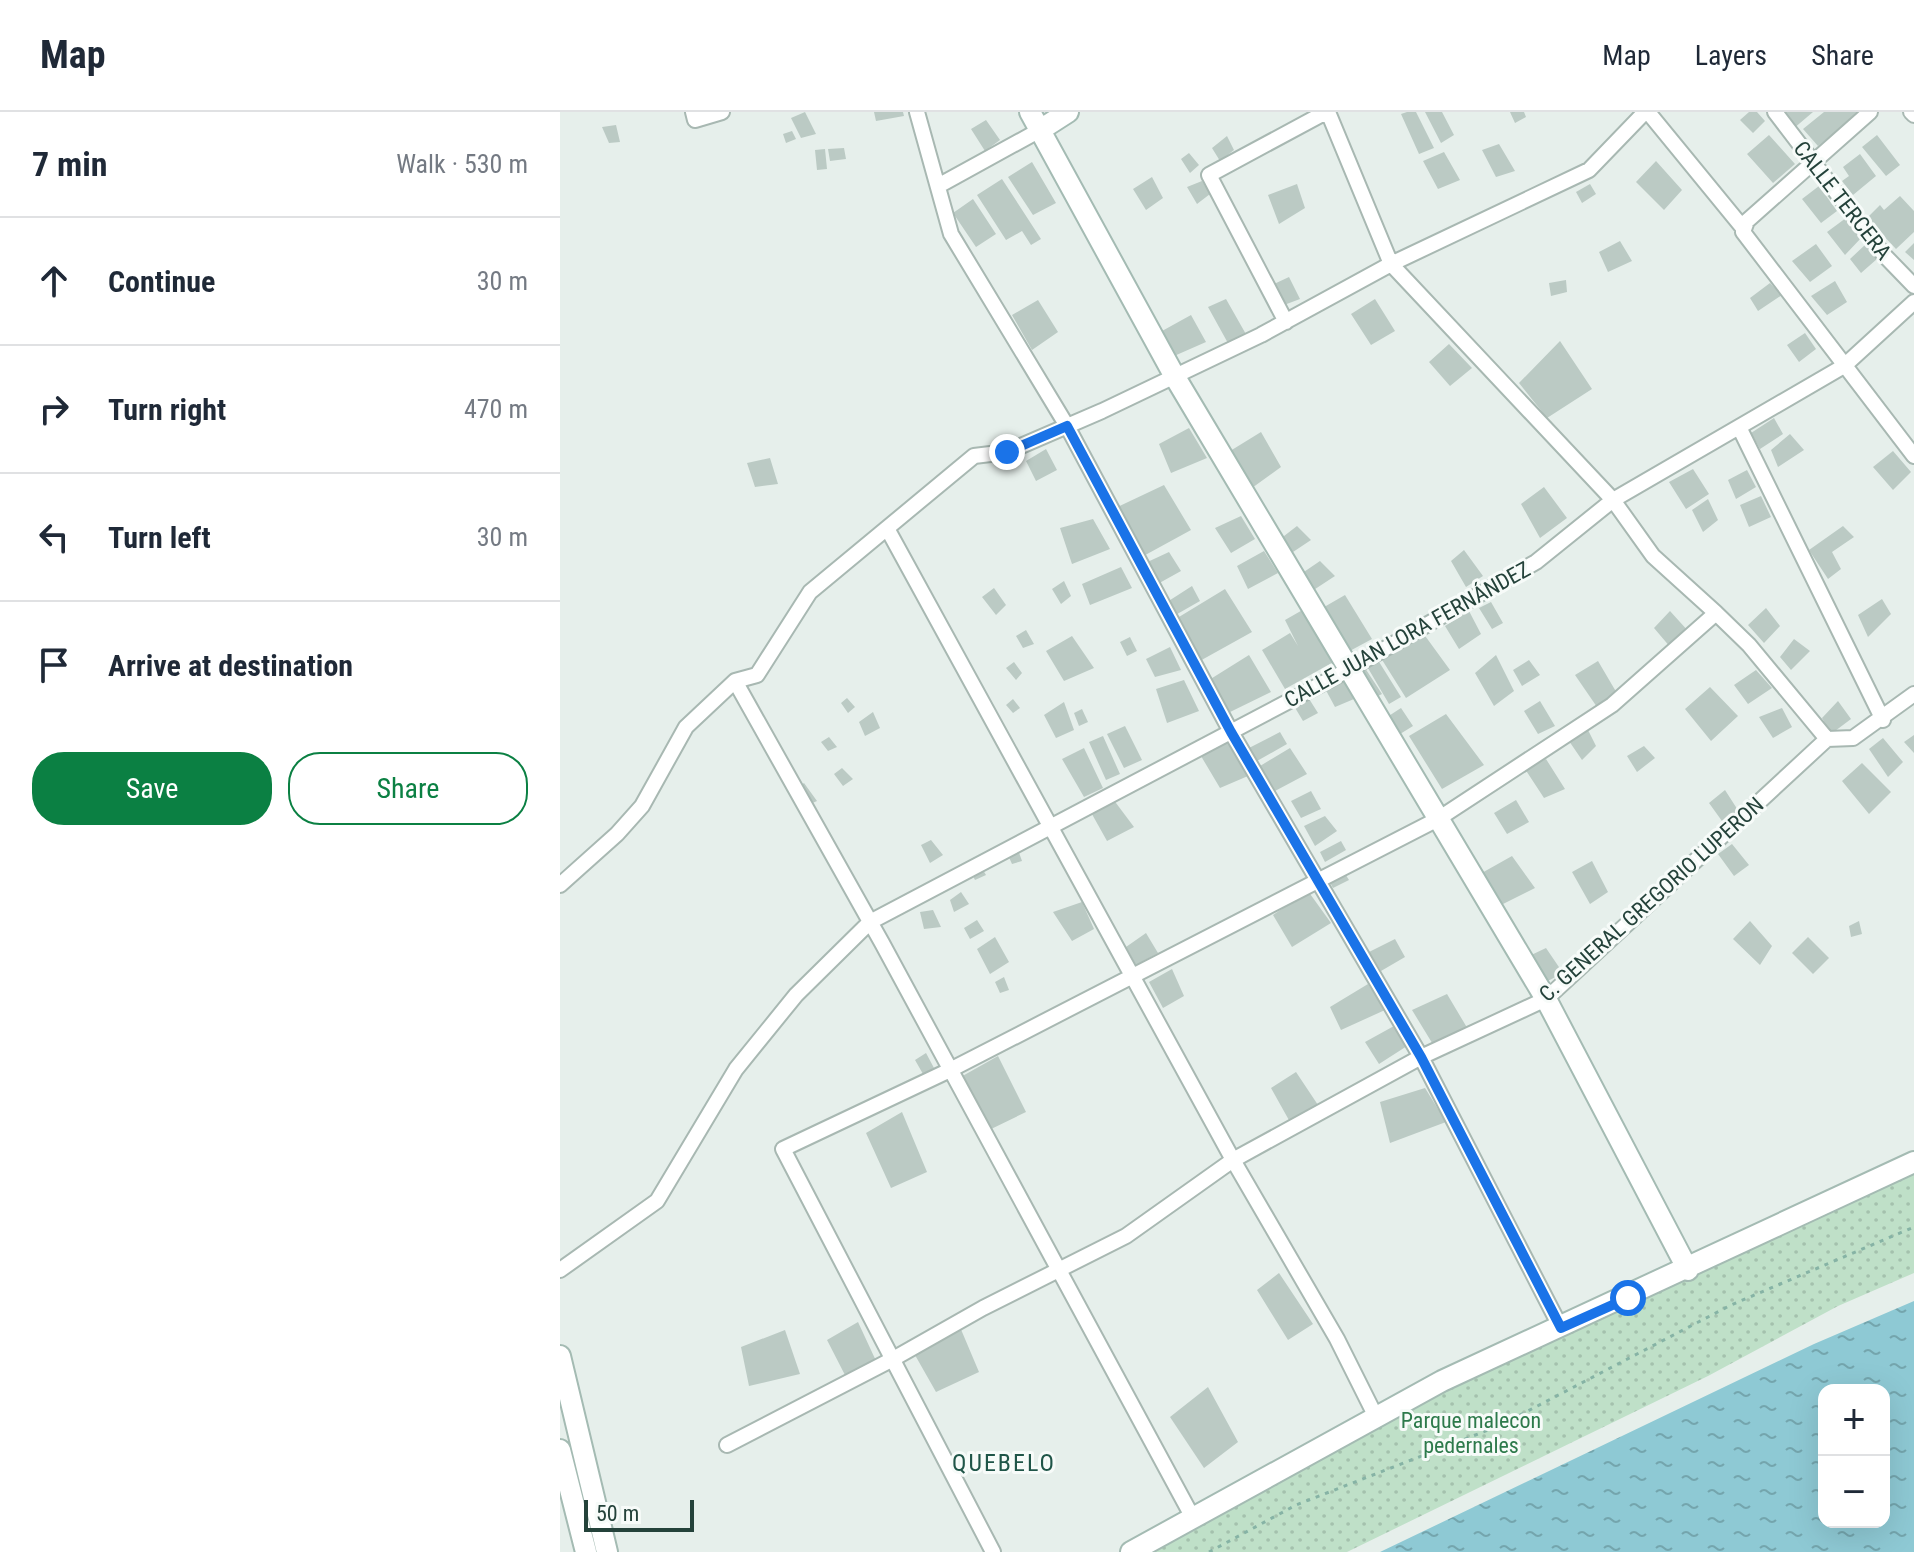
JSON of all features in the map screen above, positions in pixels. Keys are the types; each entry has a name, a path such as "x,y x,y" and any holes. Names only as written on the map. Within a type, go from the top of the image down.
{"main road":[{"path":"1068,112 1035,121 1175,377 1546,999 1688,1270"},
{"path":"1131,1552 1442,1381 1688,1270 1914,1162"},
{"path":"560,1356 607,1552"},
{"path":"560,1450 586,1552"}],"street":[{"path":"693,112 695,120 722,112"},
{"path":"917,112 951,234 1067,426 1231,732 1421,1057 1561,1328"},
{"path":"1286,322 1209,175 1327,112 1391,264 1613,500 1653,556 1749,645 1827,739 1853,738 1883,720 1914,694"},
{"path":"560,885 617,834 642,806 686,727 735,681 757,675 810,592 974,456 1007,452 1175,377 1286,322 1391,264 1589,170 1647,112 1743,228 1914,456"},
{"name":"CALLE TERCERA","path":"1775,112 1884,255 1914,286"},
{"path":"1743,228 1870,112"},
{"path":"938,186 1035,121"},
{"name":"CALLE JUAN LORA FERNÁNDEZ","path":"560,1270 657,1201 736,1069 796,995 870,922 1348,670 1536,562 1613,500 1844,366 1914,302"},
{"path":"1740,429 1883,720"},
{"path":"888,530 1233,1160 1337,1339 1376,1417"},
{"path":"993,1552 783,1149 948,1071 1438,819 1612,705 1716,613"},
{"path":"735,681 870,922 948,1071 1193,1518"},
{"name":"C. GENERAL GREGORIO LUPERON","path":"727,1445 1126,1236 1233,1160 1421,1057 1546,999 1827,739"}],"path":[{"path":"1209,1552 1296,1505 1501,1425 1731,1305 1914,1227"}],"green space":[{"name":"Parque malecon pedernales","path":"1914,1162 1914,1273 1838,1306 1708,1376 1347,1552 1142,1552 1444,1387"}],"water":[{"path":"1914,1301 1914,1552 1380,1552 1814,1344"}],"building":[{"path":"805,112 816,134 801,138 791,118"},
{"path":"874,112 903,112 904,116 876,121"},
{"path":"1416,112 1434,148 1419,154 1401,114"},
{"path":"1425,112 1442,112 1454,135 1441,143"},
{"path":"1510,112 1524,112 1526,117 1515,123"},
{"path":"1749,112 1757,112 1765,121 1753,133 1740,120"},
{"path":"1781,112 1813,112 1793,129"},
{"path":"1824,112 1860,112 1818,146 1803,129"},
{"path":"986,120 1000,140 985,151 971,129"},
{"path":"616,125 620,142 609,143 602,127"},
{"path":"792,131 796,139 786,143 783,134"},
{"path":"1769,135 1795,164 1773,183 1747,154"},
{"path":"1877,135 1900,165 1886,176 1862,147"},
{"path":"1227,136 1234,150 1220,161 1212,148"},
{"path":"1499,144 1515,171 1496,177 1482,150"},
{"path":"844,148 846,159 830,161 828,149"},
{"path":"825,149 827,169 817,170 815,150"},
{"path":"1444,152 1460,180 1438,189 1423,161"},
{"path":"1189,153 1199,165 1190,173 1181,159"},
{"path":"1860,154 1876,176 1853,195 1842,181 1849,176 1843,167"},
{"path":"1656,161 1682,190 1664,210 1636,182"},
{"path":"1032,162 1056,203 1033,215 1008,177"},
{"path":"1152,177 1163,198 1146,210 1133,189"},
{"path":"1002,179 1041,239 1031,245 1022,231 1006,240 977,195"},
{"path":"1202,181 1210,194 1197,204 1187,187"},
{"path":"1297,184 1305,208 1279,224 1268,195"},
{"path":"1590,184 1596,194 1582,203 1576,192"},
{"path":"1819,186 1837,211 1821,223 1802,199"},
{"path":"1900,196 1914,211 1914,232 1896,249 1867,218 1880,205 1884,210"},
{"path":"973,199 996,234 976,247 953,213"},
{"path":"1846,218 1862,237 1845,255 1827,232"},
{"path":"1620,241 1632,261 1608,272 1599,252"},
{"path":"1867,243 1877,259 1861,273 1850,259"},
{"path":"1914,243 1914,260 1905,252"},
{"path":"1816,244 1832,266 1810,282 1792,261"},
{"path":"1289,277 1300,299 1284,305 1274,284"},
{"path":"1566,280 1567,292 1551,296 1549,283"},
{"path":"1835,281 1847,302 1827,315 1811,296"},
{"path":"1770,283 1782,295 1758,311 1750,298"},
{"path":"1226,299 1247,336 1229,345 1208,307"},
{"path":"1375,299 1395,331 1371,345 1351,314"},
{"path":"1038,300 1058,332 1032,350 1012,315"},
{"path":"1191,315 1206,342 1165,360 1153,336"},
{"path":"1805,333 1816,349 1799,362 1787,345"},
{"path":"1560,341 1592,389 1547,418 1519,383"},
{"path":"1449,344 1472,368 1450,386 1429,362"},
{"path":"1774,418 1783,434 1760,449 1751,433"},
{"path":"1189,428 1207,458 1171,473 1159,444"},
{"path":"1261,432 1281,467 1245,493 1222,456"},
{"path":"1790,434 1804,450 1778,467 1771,450"},
{"path":"1046,449 1057,470 1036,481 1026,461"},
{"path":"1893,451 1911,472 1893,490 1873,467"},
{"path":"770,458 778,484 755,487 747,463"},
{"path":"1693,469 1709,494 1686,509 1669,482"},
{"path":"1747,470 1756,487 1736,499 1728,480"},
{"path":"1164,485 1191,530 1138,559 1109,511"},
{"path":"1544,487 1567,518 1540,538 1521,504"},
{"path":"1761,496 1771,517 1749,527 1740,505"},
{"path":"1708,499 1718,520 1703,532 1692,510"},
{"path":"1241,516 1255,539 1231,553 1215,528"},
{"path":"1093,519 1110,549 1072,564 1060,528"},
{"path":"1297,526 1311,540 1284,558 1275,543"},
{"path":"1843,526 1854,537 1832,552 1841,569 1828,579 1809,550"},
{"path":"1464,550 1483,576 1466,587 1451,561"},
{"path":"1264,551 1278,573 1248,589 1237,566"},
{"path":"1169,552 1181,571 1154,586 1141,565"},
{"path":"1320,561 1335,576 1306,595 1295,578"},
{"path":"1121,567 1132,588 1090,605 1082,584"},
{"path":"1064,581 1071,596 1061,604 1052,589"},
{"path":"1192,586 1200,601 1172,617 1164,604"},
{"path":"994,588 1006,605 996,615 982,597"},
{"path":"1225,589 1252,632 1198,662 1174,620"},
{"path":"1345,595 1372,639 1346,653 1319,610"},
{"path":"1882,599 1891,614 1868,637 1858,615"},
{"path":"1491,602 1503,623 1492,629 1479,608"},
{"path":"1306,608 1337,660 1285,689 1262,650 1290,633 1298,646 1285,620"},
{"path":"1766,608 1780,626 1764,643 1748,625"},
{"path":"1469,611 1481,634 1459,649 1445,626"},
{"path":"1670,611 1689,632 1671,648 1654,628"},
{"path":"1026,630 1034,644 1023,648 1016,636"},
{"path":"1423,633 1450,670 1406,698 1379,655"},
{"path":"1072,636 1094,668 1064,681 1046,651"},
{"path":"1130,637 1137,651 1127,656 1120,642"},
{"path":"1794,639 1810,651 1791,670 1780,657"},
{"path":"1170,647 1181,670 1155,677 1146,659"},
{"path":"1249,655 1271,692 1228,713 1209,680"},
{"path":"1496,655 1514,691 1494,706 1475,673"},
{"path":"1376,657 1401,697 1389,704 1365,663"},
{"path":"1529,660 1540,675 1522,686 1513,670"},
{"path":"1598,661 1618,695 1597,707 1575,675"},
{"path":"1014,662 1022,673 1016,680 1006,668"},
{"path":"1363,665 1382,694 1368,701 1351,671"},
{"path":"1756,670 1772,688 1748,704 1734,685"},
{"path":"1339,674 1354,699 1335,707 1322,683"},
{"path":"1184,680 1199,711 1167,723 1156,689"},
{"path":"1710,687 1738,716 1711,741 1685,709"},
{"path":"1306,694 1318,713 1303,721 1291,701"},
{"path":"847,698 855,707 848,713 841,703"},
{"path":"1013,699 1020,708 1013,713 1006,705"},
{"path":"1540,701 1555,726 1538,734 1524,711"},
{"path":"1838,701 1851,719 1831,734 1822,718"},
{"path":"1064,702 1074,730 1056,738 1044,715"},
{"path":"1401,708 1413,726 1392,739 1381,721"},
{"path":"1782,708 1792,727 1773,738 1759,717"},
{"path":"1082,709 1088,722 1079,726 1074,713"},
{"path":"873,712 880,728 865,736 859,722"},
{"path":"1446,714 1484,765 1442,789 1409,736"},
{"path":"1125,726 1142,760 1124,768 1107,734"},
{"path":"1588,730 1596,746 1582,760 1569,741"},
{"path":"1280,732 1287,744 1257,761 1249,748"},
{"path":"1914,735 1914,753 1904,742"},
{"path":"1103,736 1120,774 1106,780 1089,742"},
{"path":"1225,736 1248,776 1220,788 1198,751"},
{"path":"829,737 837,747 828,751 821,742"},
{"path":"1883,738 1903,762 1888,777 1869,749"},
{"path":"1644,746 1655,758 1637,772 1627,756"},
{"path":"1084,748 1103,788 1084,797 1062,759"},
{"path":"1290,748 1307,774 1275,791 1260,766"},
{"path":"1546,759 1565,789 1544,798 1525,769"},
{"path":"1862,763 1891,792 1869,814 1842,781"},
{"path":"842,768 853,779 843,786 834,774"},
{"path":"804,783 817,801 801,808 793,791"},
{"path":"1725,790 1743,818 1727,828 1709,803"},
{"path":"1311,791 1321,809 1301,818 1291,801"},
{"path":"1110,795 1134,827 1107,841 1088,807"},
{"path":"1516,800 1529,822 1507,834 1494,813"},
{"path":"1325,816 1337,831 1315,846 1304,826"},
{"path":"931,840 943,855 930,863 921,845"},
{"path":"1341,841 1346,850 1325,862 1320,852"},
{"path":"1732,844 1749,865 1734,876 1718,854"},
{"path":"1017,847 1022,861 1012,864 1007,853"},
{"path":"1512,856 1535,888 1499,906 1480,874"},
{"path":"977,860 986,875 975,880 968,866"},
{"path":"1592,861 1608,892 1590,904 1572,872"},
{"path":"1340,866 1349,880 1333,888 1326,875"},
{"path":"1308,891 1331,923 1292,947 1273,915"},
{"path":"961,892 969,904 954,912 950,900"},
{"path":"1082,902 1094,929 1072,941 1053,912"},
{"path":"933,910 941,927 924,929 920,912"},
{"path":"977,920 984,931 970,939 964,928"},
{"path":"1750,921 1772,946 1760,965 1733,939"},
{"path":"1859,921 1862,934 1851,937 1849,926"},
{"path":"1146,933 1158,953 1136,965 1126,947"},
{"path":"995,937 1009,962 990,974 977,949"},
{"path":"1808,937 1829,958 1813,974 1792,953"},
{"path":"1395,939 1405,957 1381,971 1369,952"},
{"path":"1546,948 1563,973 1544,983 1527,957"},
{"path":"1172,969 1184,996 1163,1008 1149,982"},
{"path":"1004,977 1009,990 1000,993 995,982"},
{"path":"1368,984 1385,1010 1341,1030 1330,1007"},
{"path":"1447,994 1472,1036 1437,1051 1412,1010"},
{"path":"1394,1026 1407,1046 1379,1064 1365,1042"},
{"path":"926,1053 934,1068 923,1074 915,1060"},
{"path":"998,1056 1026,1112 987,1131 959,1078"},
{"path":"1296,1072 1318,1105 1290,1122 1271,1088"},
{"path":"1425,1088 1446,1122 1390,1143 1380,1102"},
{"path":"902,1112 927,1172 891,1188 866,1133"},
{"path":"1279,1273 1313,1324 1288,1340 1257,1290"},
{"path":"957,1320 979,1372 936,1392 907,1341"},
{"path":"858,1322 877,1363 846,1377 827,1340"},
{"path":"785,1330 800,1374 749,1386 741,1347"},
{"path":"1208,1387 1238,1442 1204,1468 1170,1417"}],"district":[{"name":"QUEBELO","path":"1004,1463"}],"route":[{"path":"1007,452 1067,426 1231,732 1421,1057 1561,1328 1628,1298"}]}
